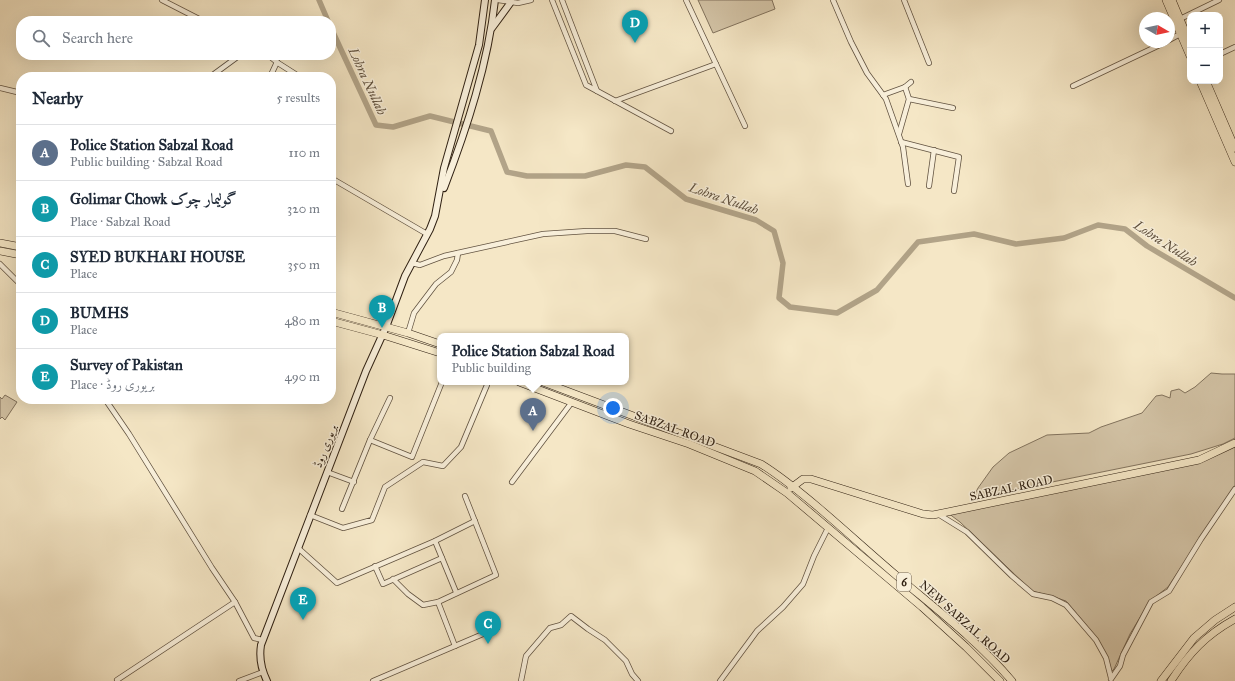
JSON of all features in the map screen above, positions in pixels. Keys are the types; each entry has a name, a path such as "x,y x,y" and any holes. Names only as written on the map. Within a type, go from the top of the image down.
{"main road":[{"path":"438,201 444,168 479,45 485,0"},
{"path":"438,201 457,153 474,97 497,0"},
{"path":"1166,0 1187,49"},
{"path":"1172,0 1187,36"},
{"path":"491,30 511,1"},
{"path":"1201,84 1235,162"},
{"path":"1207,84 1235,148"},
{"name":"بریوری روڈ","path":"267,681 263,672 260,656 262,640 366,370 383,335 405,276 435,216 438,201"},
{"path":"0,243 16,246"},
{"path":"0,251 16,254"},
{"path":"336,313 408,333 437,343"},
{"path":"336,322 383,335 437,353"},
{"name":"SABZAL ROAD","path":"527,385 629,424 689,444 755,471 787,493 793,486 803,479 812,479 923,514 933,515 1199,460 1235,444"},
{"name":"SABZAL ROAD","path":"551,385 761,464 793,486"},
{"path":"556,396 559,388"},
{"name":"NEW SABZAL ROAD","path":"793,486 972,639 1012,681"},
{"name":"NEW SABZAL ROAD","path":"787,493 961,642 1000,681"},
{"path":"1162,681 1194,638 1215,620 1235,608"},
{"path":"1171,681 1185,660 1205,638 1235,619"}],"street":[{"path":"162,0 193,16"},
{"path":"497,0 518,3 531,0"},
{"path":"552,0 586,85 671,131"},
{"path":"562,0 597,91"},
{"path":"686,0 745,126"},
{"path":"833,0 867,74 886,99 903,147 908,184"},
{"path":"904,0 929,63"},
{"path":"1180,19 1219,0"},
{"path":"1175,37 1180,34"},
{"path":"1223,53 1235,47"},
{"path":"1073,86 1153,48"},
{"path":"217,72 233,60"},
{"path":"274,60 292,72"},
{"path":"272,72 276,62"},
{"path":"615,101 716,64"},
{"path":"883,95 905,87 911,82"},
{"path":"899,134 908,99 905,87"},
{"path":"0,88 16,92"},
{"path":"908,99 953,108"},
{"path":"901,142 959,157 954,191"},
{"path":"929,186 934,150"},
{"path":"336,181 427,234"},
{"path":"412,263 420,265 444,256 543,234 615,231 646,239"},
{"path":"408,333 414,313 436,284 451,272 457,260 458,253"},
{"path":"0,264 16,280"},
{"path":"370,440 412,457 441,385"},
{"path":"310,515 344,528 372,520 385,488 423,462 443,466 461,447 487,385"},
{"path":"342,509 370,440 390,398"},
{"path":"512,482 572,402"},
{"path":"108,404 235,602 254,638 262,640"},
{"path":"327,472 354,482"},
{"path":"1111,680 1120,666 1123,655 1151,602 1170,591 1201,539 1235,489"},
{"path":"394,580 408,594 423,605 438,602 496,574 465,496"},
{"path":"938,514 967,532 1012,576 1033,594 1052,598 1066,606 1096,640 1106,658 1111,680"},
{"path":"298,548 337,583 435,541 474,521"},
{"path":"720,681 757,630 783,607 803,584 814,556 828,528"},
{"path":"435,541 456,592"},
{"path":"375,566 383,584 442,558"},
{"path":"117,680 235,602"},
{"path":"438,602 455,646"},
{"path":"521,681 526,656 550,628 561,625 571,616 605,640 626,661 632,674 638,681"},
{"path":"373,681 497,628"},
{"path":"239,681 263,672"}],"shaded area":[{"path":"698,0 772,0 775,9 713,33"},
{"path":"1211,373 1235,374 1235,438 1223,444 1191,454 973,498 978,488 993,467 1009,453 1047,435 1089,433 1101,427 1142,413 1156,396 1162,395 1170,398 1171,391 1179,389 1185,393 1195,387"},
{"path":"5,395 16,401 5,420 2,417 0,419 0,397 2,399"},
{"path":"1235,446 1235,486 1168,587 1150,601 1130,634 1114,669 1111,672 1098,639 1066,601 1032,591 960,522 948,513 1190,462"}],"waterway":[{"name":"Lohra Nullah","path":"319,0 326,16"},
{"name":"Lohra Nullah","path":"336,39 376,125 393,127 430,116 491,131 507,172 527,176 585,176 626,165 645,167 686,199 756,220 774,231 783,263 779,298 790,307 837,313 877,290 918,242 974,234 1016,244 1064,238 1098,225 1125,229 1147,246 1235,298"}],"place":[{"name":"BUMHS","path":"635,43"},
{"name":"Golimar Chowk گولیمار چوک","path":"382,328"},
{"name":"Police Station Sabzal Road","path":"533,431"},
{"name":"Survey of Pakistan","path":"303,620"},
{"name":"SYED BUKHARI HOUSE","path":"488,644"}]}
